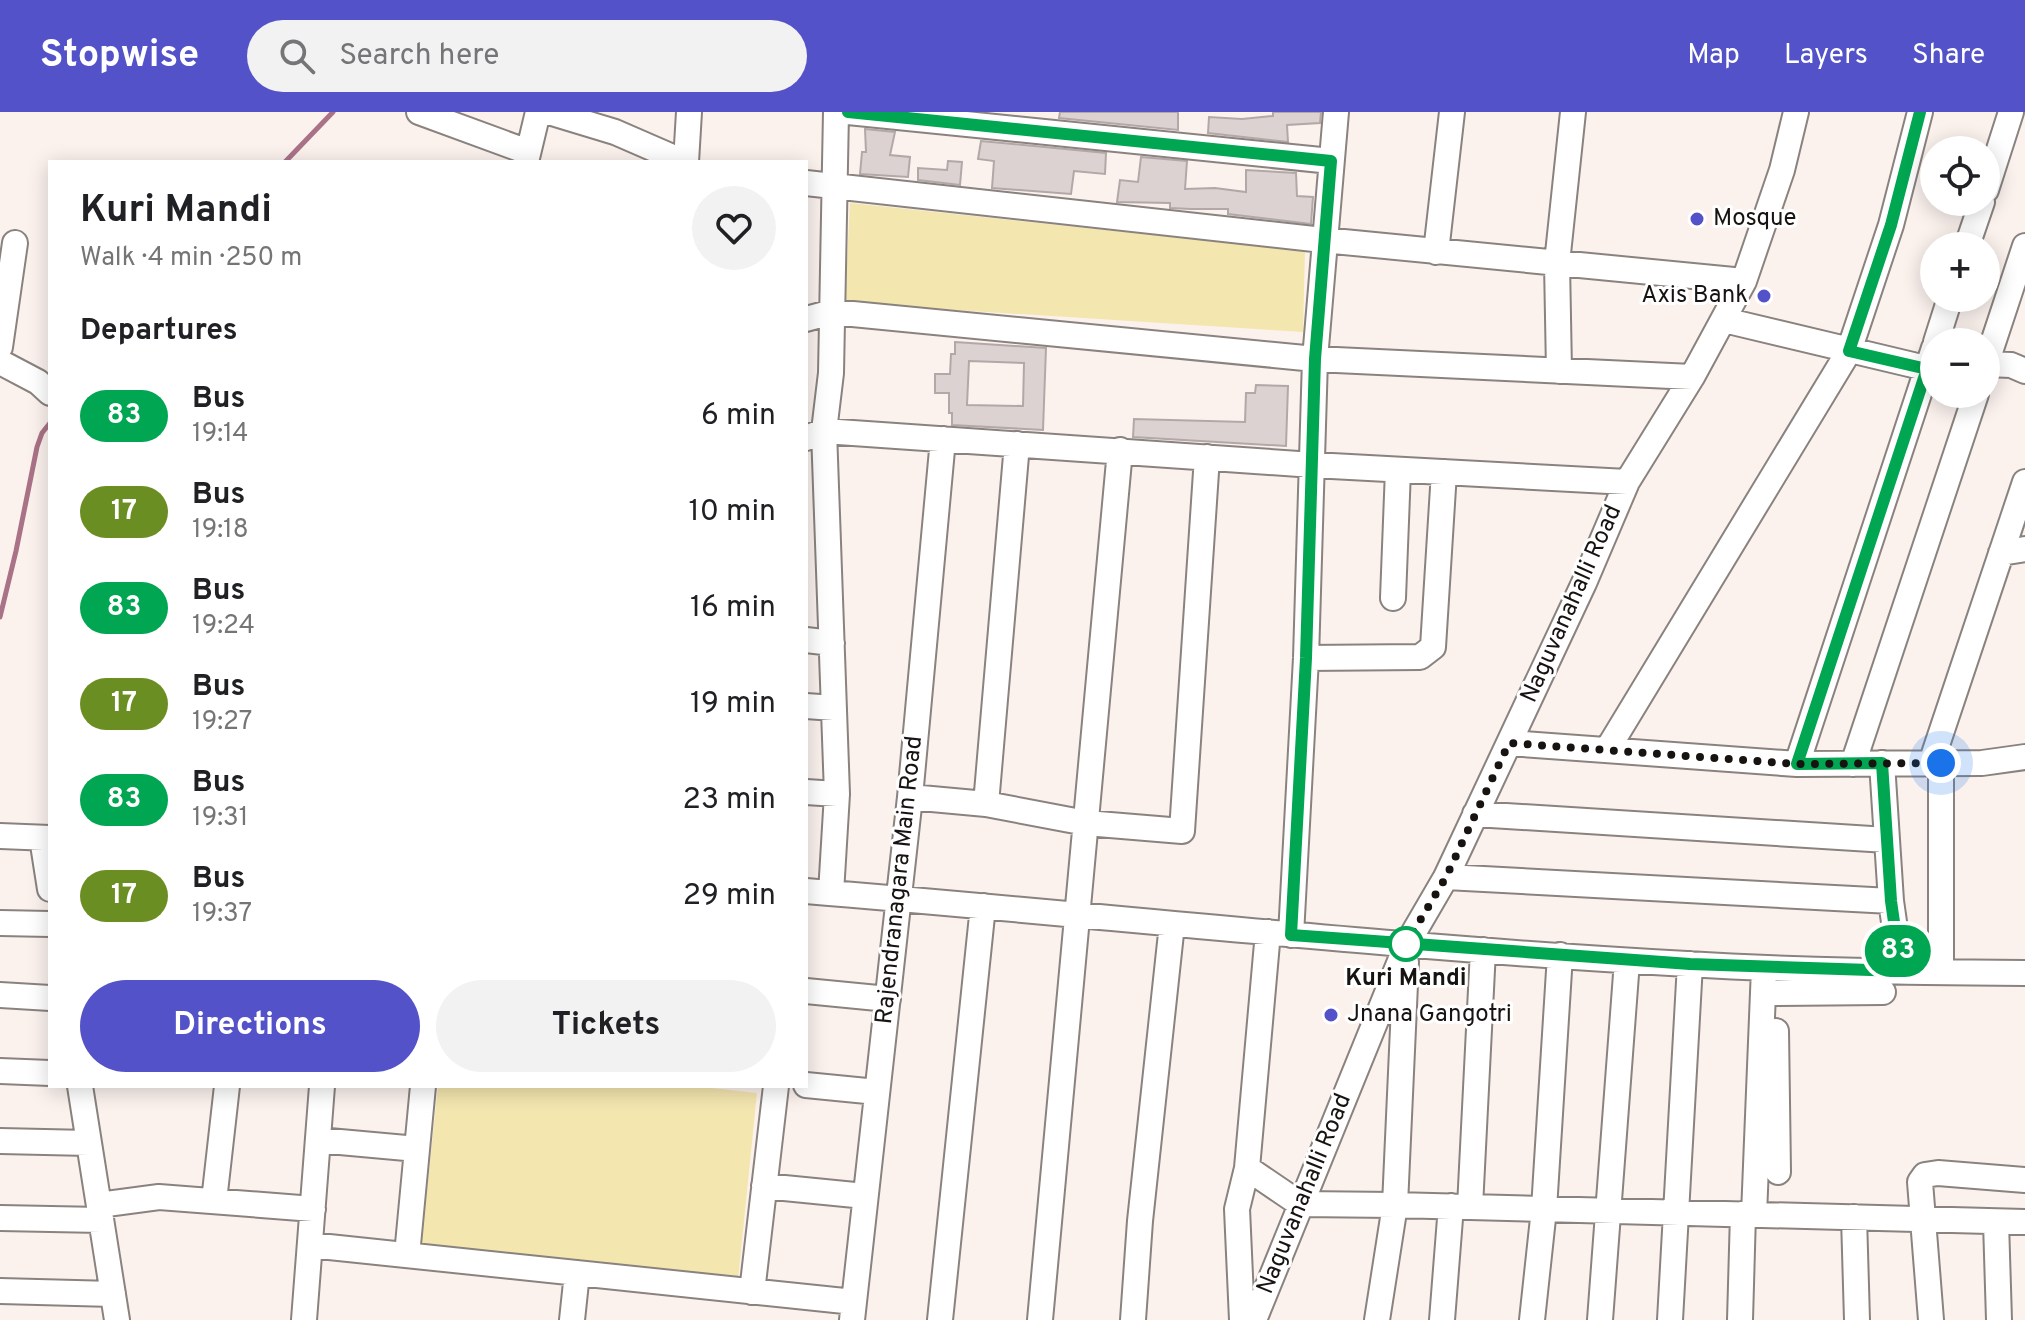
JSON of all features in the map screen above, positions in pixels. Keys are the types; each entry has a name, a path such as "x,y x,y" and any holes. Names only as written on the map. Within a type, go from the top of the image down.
{"street":[{"path":"419,112 527,157 538,112"},
{"path":"549,112 615,132 680,160"},
{"path":"685,160 689,112"},
{"path":"831,893 837,794 832,643 818,572 815,435 831,373 836,112"},
{"path":"848,112 1331,161"},
{"path":"1242,1320 1237,1209 1247,1168 1280,934 1306,658 1315,359 1336,112"},
{"path":"1436,252 1452,112"},
{"path":"1559,371 1557,263 1573,112"},
{"name":"Naguvanahalli Road","path":"1254,1320 1407,944 1446,877 1584,583 1627,482 1692,377 1744,281 1782,170 1796,112"},
{"path":"1607,750 1849,351 1891,225 1920,112"},
{"path":"2000,146 2011,112"},
{"path":"808,183 1436,252 1744,281"},
{"path":"0,347 15,243"},
{"path":"2025,246 1986,364 2011,365 2025,371"},
{"path":"808,318 832,312 1315,359 1692,377"},
{"path":"1724,320 1849,351 1920,360"},
{"path":"0,362 38,382 48,391"},
{"path":"808,377 831,373"},
{"path":"1797,764 1920,398"},
{"path":"1853,764 1971,408"},
{"path":"815,435 943,439 1313,465 1627,482"},
{"name":"Rajendranagara Main Road","path":"853,1311 910,797 943,439"},
{"path":"986,804 1017,444"},
{"path":"1040,1320 1120,450"},
{"path":"910,797 986,804 1086,823 1182,831 1207,457"},
{"path":"1393,598 1398,470"},
{"path":"1306,658 1420,657 1433,647 1444,472"},
{"path":"1941,972 1936,763 2013,551 2025,482"},
{"path":"808,640 832,643"},
{"path":"808,706 834,708"},
{"path":"1509,743 1797,764 2024,765"},
{"path":"1882,763 1891,901 1901,971"},
{"path":"808,792 837,794"},
{"path":"1475,814 1887,840"},
{"path":"0,836 46,838 48,864"},
{"path":"1446,877 1891,901"},
{"path":"808,891 1280,934 1627,961 1770,968 2025,973"},
{"path":"940,1320 983,906"},
{"path":"0,923 48,924"},
{"path":"1133,1320 1140,1221 1172,924"},
{"path":"1377,1320 1395,1205 1407,944"},
{"path":"1442,1320 1461,1207 1483,950"},
{"path":"1532,1320 1544,1209 1560,955"},
{"path":"1600,1320 1627,961"},
{"path":"1670,1320 1690,964"},
{"path":"1770,968 1776,993 1778,1172"},
{"path":"1740,1320 1770,968"},
{"path":"808,991 888,999"},
{"path":"1776,993 1883,992"},
{"path":"0,995 48,998"},
{"path":"0,1071 48,1073"},
{"path":"808,1085 877,1092"},
{"path":"80,1088 117,1320"},
{"path":"214,1201 227,1088"},
{"path":"304,1320 322,1088"},
{"path":"407,1255 423,1088"},
{"path":"752,1292 776,1088"},
{"path":"318,1140 417,1149"},
{"path":"0,1141 89,1143"},
{"path":"1247,1168 1300,1204 2025,1222"},
{"path":"1931,1320 1920,1182 1925,1175 1938,1173 2025,1180"},
{"path":"764,1186 865,1196"},
{"path":"0,1218 100,1212 159,1197 313,1209"},
{"path":"1854,1217 1857,1320"},
{"path":"1996,1222 1999,1320"},
{"path":"310,1245 752,1292 853,1311"},
{"path":"572,1320 577,1273"},
{"path":"0,1291 113,1294"}],"shaded area":[{"path":"850,203 1305,251 1303,332 845,303"},
{"path":"438,1088 711,1088 757,1093 738,1280 421,1247"}],"building":[{"path":"1060,112 1178,112 1178,130 1059,118"},
{"path":"1273,112 1321,112 1320,123 1287,125 1288,142 1208,133 1209,117 1242,119 1273,116"},
{"path":"865,129 895,132 890,155 910,157 908,177 860,174 862,152 866,152"},
{"path":"981,141 1106,153 1105,174 1074,171 1071,194 992,188 994,161 978,159"},
{"path":"1141,157 1187,161 1185,189 1215,188 1246,192 1246,170 1296,173 1297,196 1313,197 1311,224 1228,214 1228,209 1170,208 1170,203 1117,202 1120,180 1138,182"},
{"path":"948,161 962,162 960,185 918,180 918,168 947,170"},
{"path":"955,342 1046,348 1043,430 952,425 949,393 935,393 935,374 950,374 951,354 955,354","holes":["969,361 1024,363 1023,406 967,405"]},
{"path":"1256,385 1288,386 1286,446 1133,437 1134,419 1245,422 1246,393 1255,393"}],"waterway":[{"path":"287,160 333,112"},
{"path":"0,617 37,447 48,426"}],"bus line":[{"name":"83","path":"848,112 1331,161 1315,359 1306,658 1291,935 1627,961 1901,971 1891,901 1882,763 1797,764 1927,369 1849,351 1891,225 1920,112"}],"place":[{"name":"Mosque","path":"1697,219"},
{"name":"Axis Bank","path":"1764,296"},
{"name":"Kuri Mandi","path":"1406,944"},
{"name":"Jnana Gangotri","path":"1331,1015"}],"route":[{"path":"1406,944 1446,877 1509,743 1797,764 1941,763"}]}
